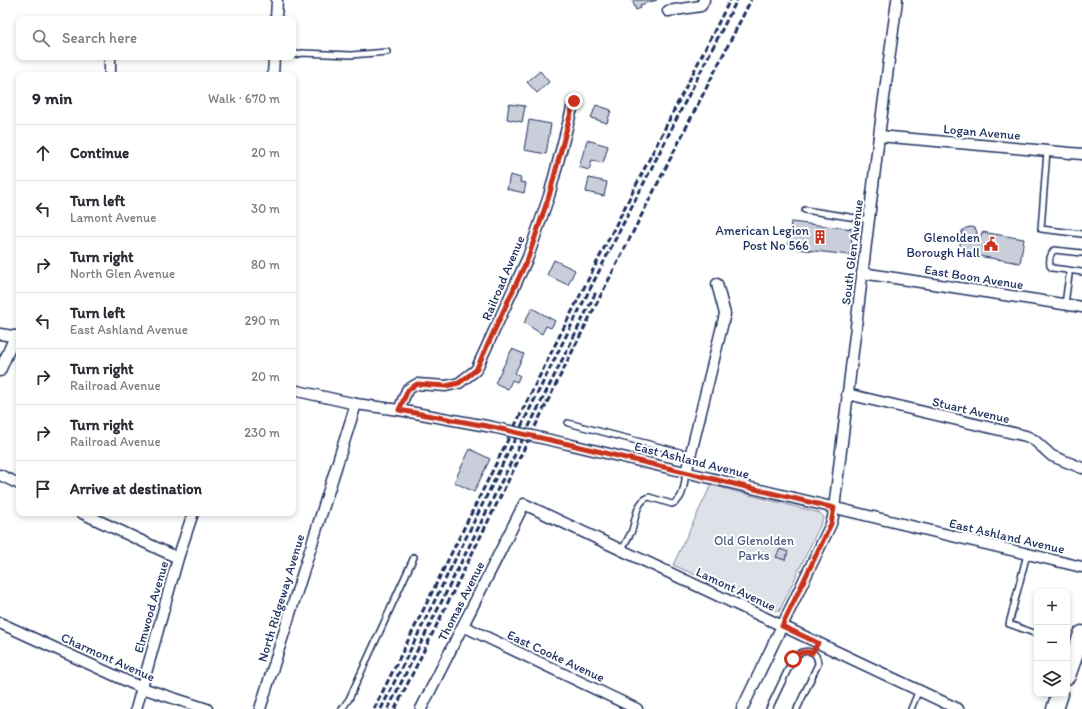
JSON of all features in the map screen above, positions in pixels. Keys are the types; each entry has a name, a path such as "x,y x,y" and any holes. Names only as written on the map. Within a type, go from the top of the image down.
{"main road":[{"path":"1070,664 1074,648 1082,634"},
{"path":"1055,709 1059,697"}],"street":[{"path":"276,16 277,0"},
{"path":"668,10 701,6 704,0"},
{"name":"South Glen Avenue","path":"742,709 831,524 897,0"},
{"path":"110,60 110,72"},
{"path":"273,72 274,60"},
{"name":"Railroad Avenue","path":"399,410 408,390 417,384 446,386 459,383 476,370 528,258 549,196 574,101"},
{"name":"Logan Avenue","path":"879,136 1082,154"},
{"name":"East Boon Avenue","path":"862,272 1082,307"},
{"path":"686,473 725,314 717,284"},
{"path":"0,334 16,337"},
{"path":"0,371 16,339"},
{"name":"East Ashland Avenue","path":"296,391 356,404 399,410 492,427 568,444 1082,567"},
{"name":"Stuart Avenue","path":"847,394 1026,436 1034,440 1052,456 1082,468"},
{"name":"North Ridgeway Avenue","path":"260,709 356,404"},
{"path":"0,475 16,483"},
{"name":"Lamont Avenue","path":"524,504 958,709"},
{"name":"Thomas Avenue","path":"421,709 524,504"},
{"path":"88,516 178,558"},
{"name":"Elmwood Avenue","path":"136,709 191,516"},
{"name":"Charmont Avenue","path":"0,622 142,688 207,709"},
{"name":"East Cooke Avenue","path":"463,626 637,709"}],"lane":[{"path":"296,54 351,56 387,52"},
{"path":"1047,151 1041,228 1082,234"},
{"path":"805,210 869,220"},
{"path":"1082,253 1054,250 1051,252 1050,266 1082,272"},
{"path":"1065,304 1070,275 1066,270"},
{"path":"568,423 691,455"},
{"path":"622,550 631,532 634,517 643,501 649,497 672,504 675,503 681,496 686,473"},
{"path":"1027,554 1009,624 1034,633"},
{"path":"342,709 349,699 414,557"},
{"path":"812,653 818,643"},
{"path":"769,709 793,659 798,654 803,652 812,653 818,660 818,664 797,709"},
{"path":"911,709 919,690"}],"green space":[{"name":"Old Glenolden Parks","path":"711,485 820,513 824,517 779,612 673,565"}],"building":[{"path":"632,0 657,0 640,5 641,8 636,10"},
{"path":"540,71 549,82 537,93 527,82"},
{"path":"509,104 525,106 522,122 507,119"},
{"path":"596,105 611,110 607,123 591,118"},
{"path":"529,120 551,124 546,154 524,150"},
{"path":"587,140 608,146 603,163 592,160 589,170 579,167"},
{"path":"510,175 521,178 520,182 526,183 524,193 507,189"},
{"path":"589,178 607,182 604,196 586,192"},
{"name":"American Legion Post No 566","path":"791,222 853,229 850,255 797,249 797,245 788,244"},
{"name":"Glenolden Borough Hall","path":"971,227 975,228 977,232 976,236 981,237 982,232 1024,239 1020,263 978,256 979,251 974,250 973,253 959,251 962,231"},
{"path":"554,260 575,270 568,285 547,275"},
{"path":"532,308 555,321 551,328 546,326 542,334 524,323"},
{"path":"512,349 524,354 515,373 520,376 517,382 512,380 508,389 495,383"},
{"path":"470,449 490,459 474,492 454,482"},
{"path":"780,549 788,552 785,560 776,557"}],"railway":[{"path":"374,709 559,337 730,0"},
{"path":"381,709 564,340 737,0"},
{"path":"395,709 575,346 751,0"},
{"path":"388,709 596,292"}],"place":[{"name":"American Legion Post No 566","path":"820,237"},
{"name":"Glenolden Borough Hall","path":"991,244"}],"route":[{"path":"574,101 549,196 528,258 476,370 459,383 446,386 417,384 408,390 399,410 492,427 568,444 834,508 831,524 782,626 818,643 812,653 808,651 803,652 798,654 793,659"}]}
